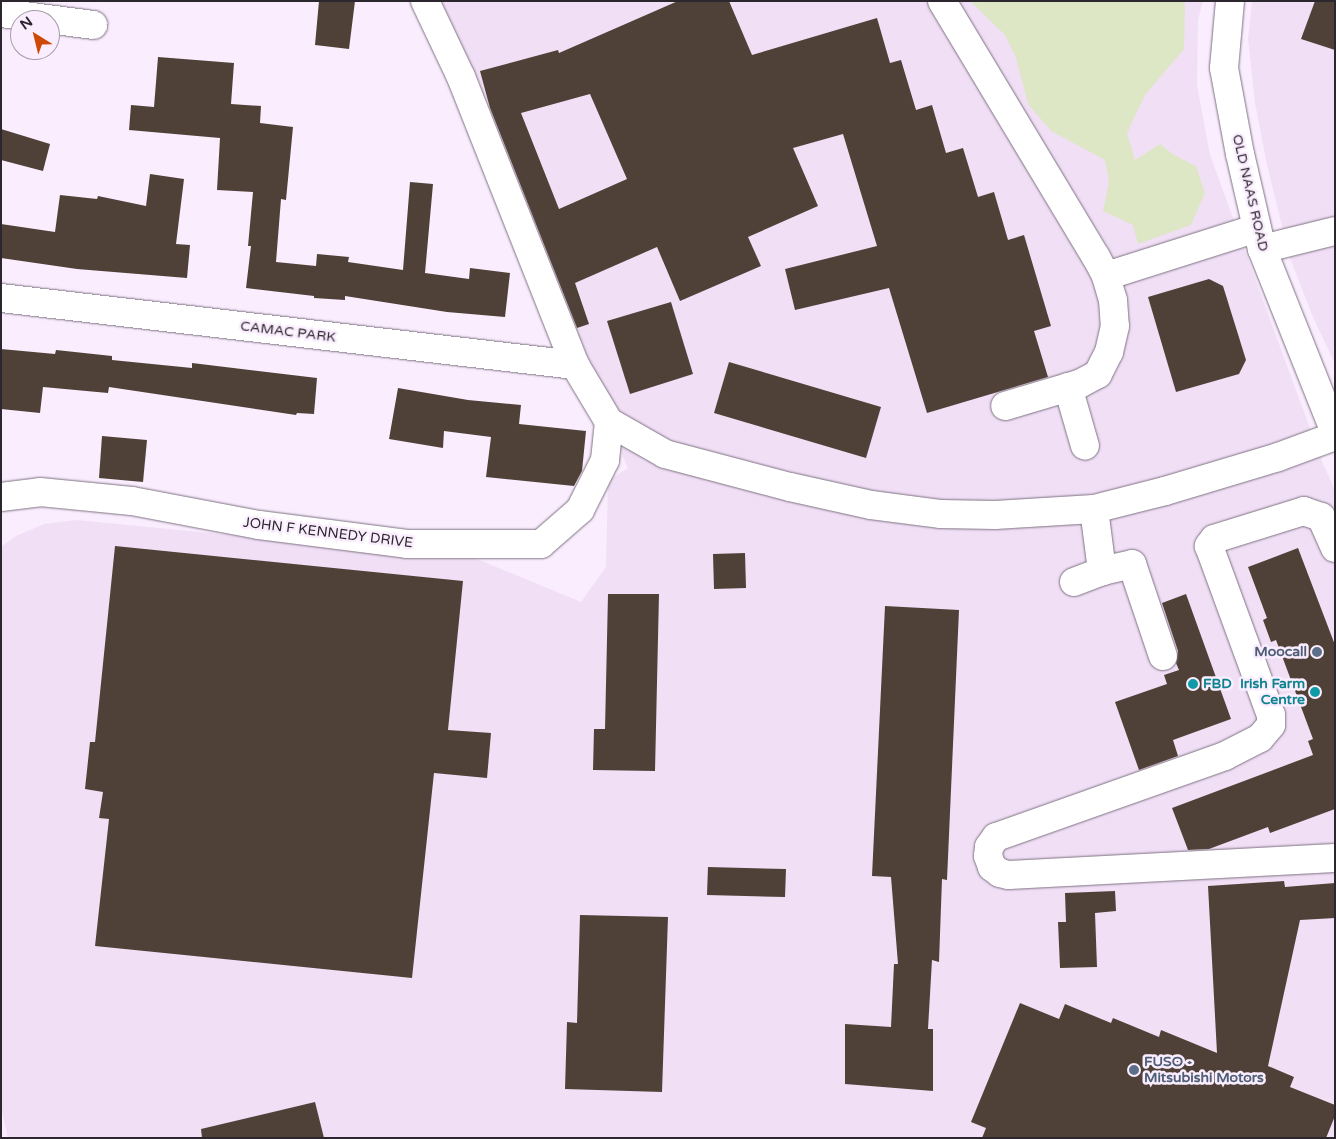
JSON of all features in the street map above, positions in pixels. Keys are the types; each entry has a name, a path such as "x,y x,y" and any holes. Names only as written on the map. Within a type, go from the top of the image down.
{"street":[{"path":"425,1 461,77 575,365 609,422 665,454 790,487 871,505 942,514 977,515 1094,509 1165,491 1278,457 1335,434"},
{"path":"942,1 1106,276 1114,300 1115,326 1109,352 1098,374 1068,387 1005,406"},
{"name":"OLD NAAS ROAD","path":"1230,1 1224,68 1240,154 1259,239 1335,434"},
{"path":"1,13 93,25"},
{"path":"1106,276 1259,239 1335,231"},
{"name":"CAMAC PARK","path":"1,298 575,365"},
{"path":"1068,387 1085,446"},
{"name":"JOHN F KENNEDY DRIVE","path":"1,497 40,492 132,501 259,525 407,544 541,544 580,510 605,460 609,422"},
{"path":"1094,509 1102,571"},
{"path":"1335,548 1321,517 1304,511 1214,539 1209,546 1271,716 1271,725 1260,738 1224,756 996,837 989,846 988,856 992,867 1000,873 1009,875 1335,858"},
{"path":"1074,582 1102,571 1132,564 1163,656"}],"shaded area":[{"path":"425,1 1203,1 1198,20 1197,85 1210,155 1323,464 1335,490 1335,1138 8,1138 1,1107 1,547 16,536 44,524 77,520 477,559 581,602 606,567 608,481 628,468"},
{"path":"1252,1 1335,1 1335,364 1313,317 1290,258 1267,165 1255,103 1248,39"}],"green space":[{"path":"970,1 1185,1 1184,49 1145,95 1127,133 1135,160 1160,144 1174,155 1196,166 1205,193 1191,225 1138,244 1133,225 1103,211 1109,181 1105,160 1051,131 1028,104 1016,58 1005,35"}],"building":[{"path":"319,1 355,1 349,49 315,45"},
{"path":"678,1 729,1 752,55 877,18 890,63 901,60 916,110 932,105 946,153 963,148 978,197 994,192 1008,240 1024,235 1051,326 1034,331 1048,377 927,413 889,288 795,310 785,269 877,246 843,134 793,148 818,206 748,237 761,266 680,301 657,247 575,283 589,324 577,328 490,108 480,71 558,50 559,53","holes":["590,94 627,179 559,209 521,113"]},
{"path":"1315,1 1335,1 1335,50 1301,39"},
{"path":"158,57 234,63 231,104 261,106 260,123 293,127 286,200 281,199 276,262 316,266 317,254 349,257 348,262 403,270 410,182 433,184 425,273 469,279 470,268 510,273 505,317 447,312 345,296 345,300 314,298 314,296 246,288 251,246 248,246 253,192 217,190 220,138 129,130 131,105 154,107"},
{"path":"1,129 50,144 43,171 1,160"},
{"path":"150,174 184,179 176,244 190,245 187,278 77,269 1,258 1,224 55,232 60,195 97,199 98,196 146,206"},
{"path":"1209,279 1223,286 1246,360 1239,374 1176,392 1148,297"},
{"path":"671,302 693,374 630,394 607,321"},
{"path":"1,349 55,354 56,350 112,356 112,360 192,368 192,363 317,378 314,414 297,413 296,415 109,387 108,393 43,387 40,413 1,409"},
{"path":"729,362 881,407 866,458 714,413"},
{"path":"398,388 468,400 521,405 519,424 586,431 582,471 574,486 486,477 491,437 444,431 443,448 389,439"},
{"path":"102,436 147,440 143,482 99,478"},
{"path":"115,546 463,581 448,730 491,733 487,778 434,773 412,978 95,946 109,819 99,818 103,792 85,789 90,742 95,742"},
{"name":"Irish Farm Centre","path":"1298,548 1335,645 1335,809 1270,833 1268,827 1209,849 1188,850 1172,808 1313,755 1308,741 1313,739 1276,640 1271,642 1263,620 1267,618 1248,567"},
{"path":"745,553 746,588 714,589 713,554"},
{"path":"608,594 659,594 655,771 593,770 594,729 605,729"},
{"name":"FBD","path":"1186,594 1231,719 1173,740 1178,756 1139,770 1115,702 1167,684 1164,675 1179,670 1176,663 1178,651 1162,603"},
{"path":"885,606 959,610 947,880 942,879 939,962 932,960 928,1029 933,1029 933,1091 845,1084 845,1024 891,1027 894,964 898,964 891,877 872,876"},
{"path":"708,867 786,869 785,897 707,895"},
{"name":"FUSO - Mitsubishi Motors","path":"1284,881 1285,887 1335,883 1335,918 1300,920 1268,1066 1294,1077 1290,1087 1335,1105 1335,1116 1326,1138 982,1138 986,1128 971,1122 1020,1003 1059,1019 1065,1004 1111,1023 1113,1018 1159,1037 1161,1030 1217,1053 1208,886"},
{"path":"1115,891 1116,911 1095,913 1097,967 1060,968 1058,922 1066,922 1065,893"},
{"path":"580,915 668,917 662,1092 565,1089 567,1022 577,1023"},
{"path":"315,1102 324,1138 202,1138 201,1129"}],"place":[{"name":"Moocall","path":"1317,652"},
{"name":"FBD","path":"1193,684"},
{"name":"Irish Farm Centre","path":"1315,692"},
{"name":"FUSO - Mitsubishi Motors","path":"1134,1070"}]}
